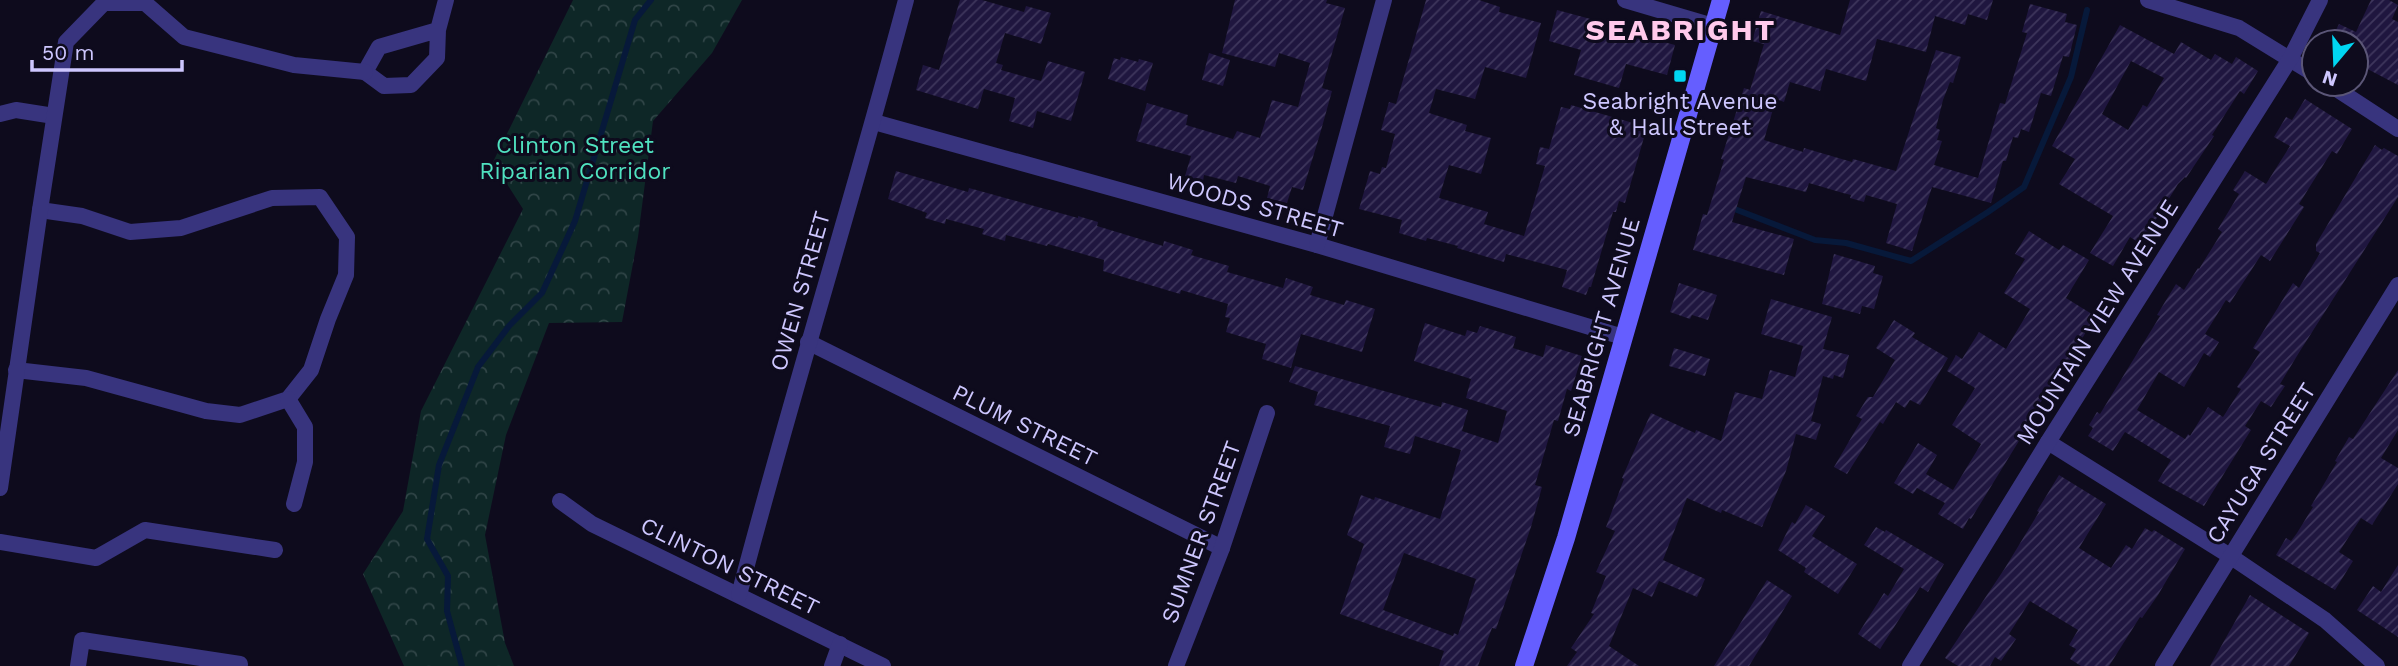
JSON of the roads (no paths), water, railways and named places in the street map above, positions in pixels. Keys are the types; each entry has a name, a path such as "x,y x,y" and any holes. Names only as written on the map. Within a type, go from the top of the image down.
{"main road":[{"name":"SEABRIGHT AVENUE","path":"1524,666 1566,538 1721,0"}],"street":[{"path":"0,488 66,41 104,3 145,3 184,37 294,65 365,72 384,86 411,85 437,58 438,30 446,0"},
{"name":"OWEN STREET","path":"739,595 808,342 874,122 906,0"},
{"path":"1317,245 1384,0"},
{"path":"1625,0 1713,26"},
{"path":"2148,0 2239,28 2300,65"},
{"name":"MOUNTAIN VIEW AVENUE","path":"1910,666 2290,59 2320,0"},
{"path":"365,72 379,47 438,30"},
{"path":"2350,98 2398,129"},
{"path":"0,114 16,110 54,116"},
{"name":"WOODS STREET","path":"874,122 1317,245 1623,337"},
{"path":"16,370 86,378 206,411 240,415 288,399 311,370 346,275 347,237 320,197 272,198 181,228 130,232 82,216 40,210"},
{"name":"CAYUGA STREET","path":"2163,666 2398,285"},
{"name":"PLUM STREET","path":"808,342 1222,548"},
{"path":"288,399 305,427 305,462 294,504"},
{"name":"SUMNER STREET","path":"1176,666 1222,548 1267,413"},
{"path":"2048,442 2230,556 2325,620 2377,666"},
{"name":"CLINTON STREET","path":"560,501 592,524 883,666"},
{"path":"0,542 96,558 145,530 275,550"},
{"path":"78,666 82,640 240,664"},
{"path":"832,666 840,644"}],"waterway":[{"path":"462,666 447,611 448,576 427,539 439,465 478,367 509,326 542,293 575,221 635,20 651,0"},
{"path":"1732,208 1815,240 1846,243 1911,261 2024,187 2071,77 2087,10"}],"place":[{"name":"Seabright Avenue & Hall Street","path":"1680,76"}],"district":[{"name":"SEABRIGHT","path":"1681,30"}],"park label":[{"name":"Clinton Street Riparian Corridor","path":"575,158"}]}
